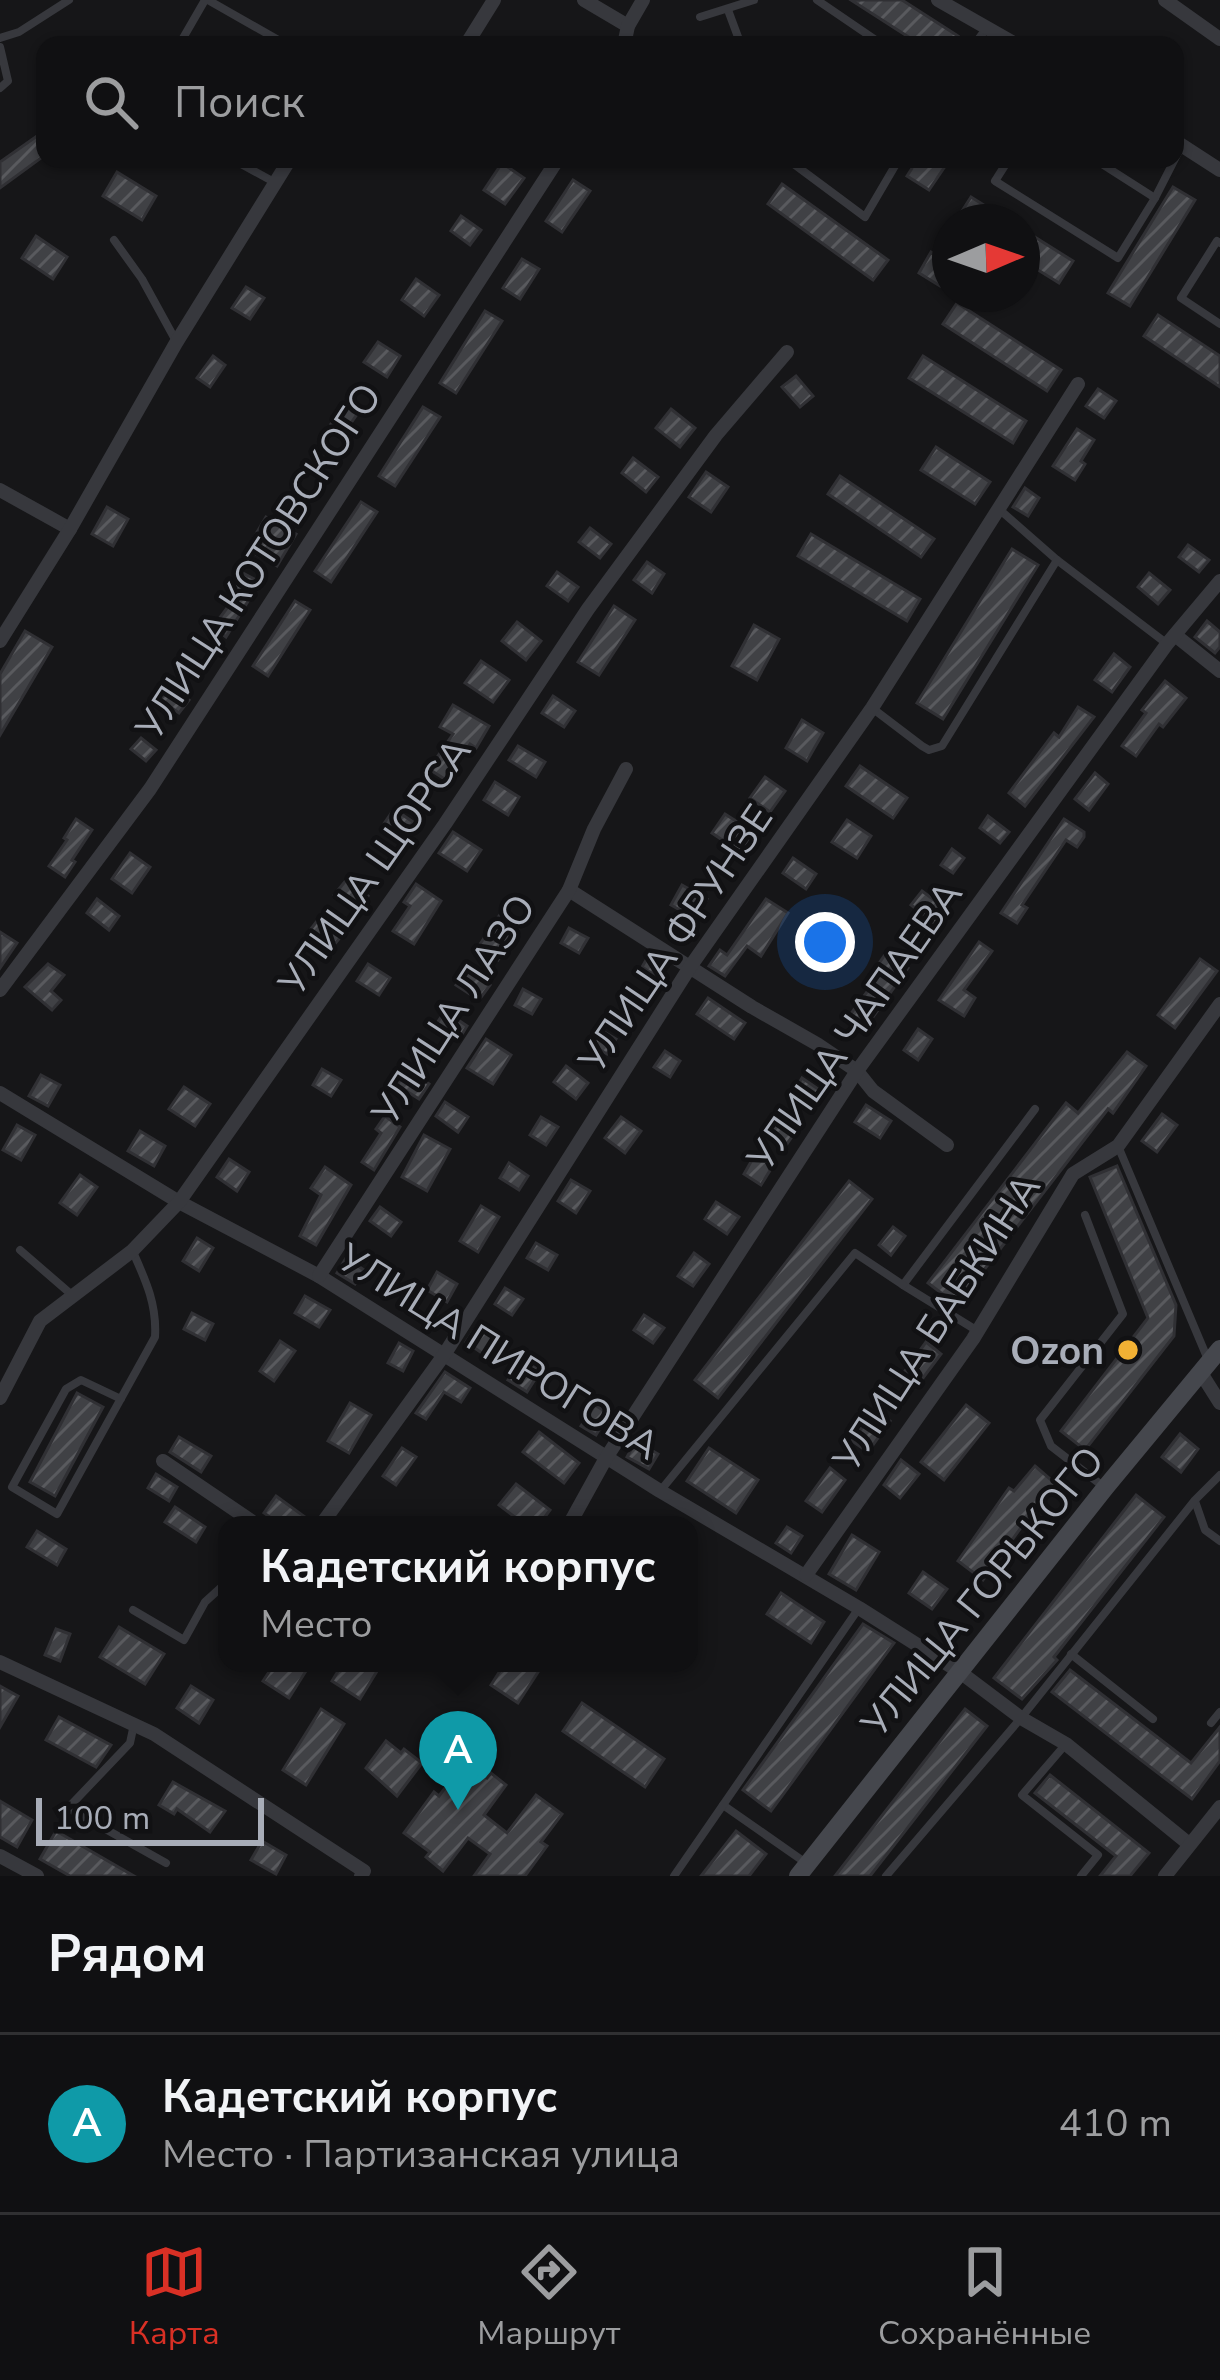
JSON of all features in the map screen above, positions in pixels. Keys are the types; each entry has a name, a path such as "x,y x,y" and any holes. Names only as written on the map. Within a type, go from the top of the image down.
{"street":[{"path":"472,36 494,0"},
{"path":"584,0 628,26"},
{"path":"626,36 643,0"},
{"path":"938,0 1000,36"},
{"path":"1165,0 1220,39"},
{"path":"1184,146 1220,170"},
{"path":"0,641 284,168"},
{"name":"УЛИЦА КОТОВСКОГО","path":"0,990 150,789 552,168"},
{"name":"УЛИЦА ЩОРСА","path":"0,1398 40,1321 132,1251 179,1202 445,824 588,609 716,435 787,352"},
{"name":"УЛИЦА ФРУНЗЕ","path":"327,1516 444,1354 690,967 872,708 1078,384"},
{"path":"0,490 70,529"},
{"name":"УЛИЦА ЧАПАЕВА","path":"574,1516 606,1458 857,1071 1171,640 1220,581"},
{"path":"1171,640 1220,670"},
{"name":"УЛИЦА ЛАЗО","path":"319,1276 569,890 626,770"},
{"path":"569,890 857,1071 873,1091 946,1144"},
{"name":"УЛИЦА БАБКИНА","path":"806,1575 976,1330 1072,1174 1118,1146 1220,1004"},
{"name":"УЛИЦА ПИРОГОВА","path":"0,1093 179,1202 319,1276 606,1458 859,1608 1066,1744 1189,1844"},
{"path":"1210,1362 1220,1400"},
{"name":"УЛИЦА ГОРЬКОГО","path":"802,1870 1210,1362"},
{"path":"163,1461 244,1516"},
{"path":"0,1663 134,1722 363,1874"},
{"path":"1166,1876 1220,1807"},
{"path":"0,1856 37,1876"}],"lane":[{"path":"0,88 8,81 0,42 69,0"},
{"path":"185,36 207,0 270,36"},
{"path":"700,17 754,0"},
{"path":"817,0 870,36"},
{"path":"728,10 738,36"},
{"path":"981,36 986,29"},
{"path":"248,168 275,183"},
{"path":"799,168 865,217 894,168"},
{"path":"1003,168 995,181 1118,258 1156,198 1169,168"},
{"path":"1108,168 1156,198"},
{"path":"114,240 142,279 176,343"},
{"path":"1220,243 1217,241 1181,298 1220,324"},
{"path":"998,509 1057,560 1171,640"},
{"path":"872,708 929,750 942,746 1057,560"},
{"path":"903,1285 1035,1109"},
{"path":"1118,1146 1210,1362"},
{"path":"1084,1215 1123,1314 1040,1420 1051,1447 1105,1488"},
{"path":"20,1250 72,1294"},
{"path":"121,1400 81,1380 66,1389 11,1487 57,1514 121,1400 155,1337 156,1314 132,1251"},
{"path":"660,1491 855,1253 976,1330"},
{"path":"886,1876 1220,1475"},
{"path":"1195,1500 1205,1530 1220,1541"},
{"path":"133,1610 184,1640 205,1602 218,1590"},
{"path":"674,1876 859,1608"},
{"path":"1072,1654 1153,1719"},
{"path":"1211,1724 1220,1712"},
{"path":"134,1722 130,1743 68,1808 166,1863"},
{"path":"1066,1744 1022,1795 1097,1855 1081,1876"},
{"path":"723,1805 802,1870"}],"building":[{"path":"851,0 902,0 958,36 907,36"},
{"path":"36,137 36,162 0,188 0,162"},
{"path":"499,168 509,168 524,178 505,204 484,190"},
{"path":"912,168 944,168 929,190 907,176"},
{"path":"117,172 156,196 142,220 103,196"},
{"path":"573,180 590,191 562,232 546,221"},
{"path":"782,184 888,260 873,280 768,204"},
{"path":"1173,187 1195,200 1130,306 1108,293"},
{"path":"461,216 481,230 470,245 451,231"},
{"path":"36,236 67,257 53,279 22,258"},
{"path":"1040,240 1073,261 1059,283 1040,271"},
{"path":"931,252 932,281 919,273"},
{"path":"522,259 539,269 520,299 503,288"},
{"path":"416,279 439,295 424,316 402,300"},
{"path":"246,287 264,298 250,319 232,308"},
{"path":"485,311 502,321 456,393 440,383"},
{"path":"951,312 971,312 1061,370 1047,391 943,324"},
{"path":"1158,315 1220,356 1220,387 1144,336"},
{"path":"378,342 400,356 387,377 364,362"},
{"path":"213,356 225,365 210,387 197,378"},
{"path":"923,356 1026,421 1013,443 909,378"},
{"path":"796,376 813,396 800,407 782,387"},
{"path":"1098,389 1116,401 1104,418 1086,406"},
{"path":"348,401 360,410 344,433 331,424"},
{"path":"423,407 440,417 395,486 379,476"},
{"path":"671,409 695,428 680,447 656,428"},
{"path":"1077,429 1094,440 1075,480 1053,466"},
{"path":"936,447 990,482 975,504 921,470"},
{"path":"633,458 658,477 646,492 622,473"},
{"path":"706,472 728,487 711,512 689,497"},
{"path":"840,476 934,539 921,557 828,494"},
{"path":"1025,488 1039,498 1028,516 1013,507"},
{"path":"361,502 377,512 331,582 315,571"},
{"path":"107,507 128,519 113,546 92,534"},
{"path":"266,517 296,534 277,566 247,549"},
{"path":"590,528 611,544 600,558 579,542"},
{"path":"811,534 920,599 907,621 798,556"},
{"path":"1188,545 1209,560 1199,572 1179,557"},
{"path":"1012,549 1038,565 943,719 917,703"},
{"path":"647,562 664,574 652,593 634,580"},
{"path":"241,572 260,582 226,637 213,627 233,600 228,597"},
{"path":"557,572 578,587 568,601 547,586"},
{"path":"1149,573 1170,590 1158,604 1138,587"},
{"path":"295,601 310,610 268,676 253,666"},
{"path":"614,606 635,620 599,675 578,662"},
{"path":"1207,621 1220,632 1215,653 1195,637"},
{"path":"517,622 541,641 526,660 502,641"},
{"path":"754,625 779,639 757,680 732,666"},
{"path":"25,631 52,647 0,735 0,674"},
{"path":"1114,654 1130,667 1112,692 1095,680"},
{"path":"481,661 509,680 493,702 465,683"},
{"path":"1165,681 1186,698 1136,756 1122,746"},
{"path":"170,686 189,700 179,713 160,700"},
{"path":"553,696 575,711 564,727 542,713"},
{"path":"453,705 489,726 476,748 470,744 446,780 429,769 453,734 440,727"},
{"path":"1078,707 1094,717 1025,806 1009,793 1054,733 1059,737"},
{"path":"802,720 823,733 807,761 786,748"},
{"path":"141,738 156,750 146,761 131,749"},
{"path":"518,746 545,762 536,777 509,760"},
{"path":"860,766 907,798 893,818 846,786"},
{"path":"1095,773 1108,784 1089,810 1075,799"},
{"path":"765,777 785,791 770,812 750,798"},
{"path":"495,782 519,797 508,815 484,800"},
{"path":"394,809 413,822 403,838 383,825"},
{"path":"725,814 753,832 740,852 712,833"},
{"path":"988,816 1009,832 1000,843 980,828"},
{"path":"76,819 92,830 65,877 49,866"},
{"path":"1064,819 1084,832 1084,837 1077,847 1066,840 1022,905 1027,908 1017,923 1001,913"},
{"path":"847,820 871,836 857,858 832,842"},
{"path":"453,832 481,850 467,871 439,853"},
{"path":"952,849 964,858 953,873 941,865"},
{"path":"130,853 150,867 132,893 112,879"},
{"path":"793,858 816,874 806,889 783,873"},
{"path":"347,879 368,896 355,912 334,895"},
{"path":"416,884 441,901 414,944 393,931 410,906 404,902"},
{"path":"682,885 707,899 696,919 671,905"},
{"path":"922,891 949,911 938,926 911,905"},
{"path":"97,899 119,916 109,930 87,913"},
{"path":"766,899 788,913 761,956 747,946 725,976 709,966 720,950 727,955"},
{"path":"321,916 343,934 329,951 307,934"},
{"path":"499,916 518,929 498,960 478,947"},
{"path":"569,928 588,938 579,953 561,943"},
{"path":"0,932 17,943 0,968"},
{"path":"979,942 992,951 964,990 975,998 964,1016 939,1000"},
{"path":"887,952 908,968 863,1031 847,1019 878,977 872,973"},
{"path":"649,955 666,966 659,978 642,967"},
{"path":"1200,959 1217,971 1175,1028 1158,1015"},
{"path":"48,964 64,975 51,991 61,1000 52,1010 25,987"},
{"path":"368,964 390,978 379,995 357,981"},
{"path":"467,969 490,985 479,1000 456,985"},
{"path":"523,989 541,999 532,1014 515,1005"},
{"path":"708,998 745,1023 734,1039 697,1014"},
{"path":"445,1011 467,1026 458,1041 435,1026"},
{"path":"918,1029 932,1039 918,1060 904,1050"},
{"path":"601,1030 616,1039 607,1054 592,1045"},
{"path":"486,1039 511,1055 493,1084 467,1068"},
{"path":"665,1051 680,1061 670,1077 654,1067"},
{"path":"1127,1052 1146,1066 957,1305 928,1283 1066,1103 1078,1113"},
{"path":"566,1066 588,1083 576,1099 554,1082"},
{"path":"322,1069 341,1080 331,1096 313,1085"},
{"path":"407,1069 429,1084 419,1099 397,1085"},
{"path":"41,1075 60,1085 48,1106 29,1096"},
{"path":"802,1078 821,1091 812,1106 793,1093"},
{"path":"184,1087 210,1104 195,1126 169,1109"},
{"path":"445,1102 468,1117 458,1132 436,1116"},
{"path":"866,1105 891,1121 880,1138 855,1122"},
{"path":"775,1113 798,1128 787,1144 765,1129"},
{"path":"1162,1114 1177,1125 1157,1152 1142,1141"},
{"path":"385,1116 400,1127 374,1170 362,1162 381,1133 376,1129"},
{"path":"541,1117 558,1127 546,1145 530,1135"},
{"path":"621,1117 641,1131 625,1153 605,1138"},
{"path":"17,1125 35,1135 21,1160 3,1150"},
{"path":"140,1131 165,1146 154,1166 128,1151"},
{"path":"424,1135 450,1149 427,1191 402,1177"},
{"path":"756,1153 774,1164 761,1185 744,1174"},
{"path":"229,1159 249,1172 237,1191 217,1177"},
{"path":"509,1163 528,1176 519,1190 500,1178"},
{"path":"1117,1166 1176,1305 1174,1336 1085,1450 1061,1431 1148,1318 1090,1177"},
{"path":"325,1167 351,1185 316,1245 300,1236 321,1195 311,1188"},
{"path":"80,1175 97,1187 77,1215 60,1203"},
{"path":"571,1180 590,1191 576,1213 558,1201"},
{"path":"849,1181 872,1199 718,1398 695,1380"},
{"path":"716,1202 739,1217 727,1234 705,1219"},
{"path":"481,1206 499,1217 478,1252 460,1241"},
{"path":"380,1207 401,1222 391,1236 370,1221"},
{"path":"893,1227 905,1236 891,1255 879,1245"},
{"path":"197,1238 213,1248 199,1271 183,1261"},
{"path":"536,1243 557,1255 548,1270 527,1258"},
{"path":"694,1253 709,1264 693,1286 678,1276"},
{"path":"346,1258 364,1270 355,1284 337,1273"},
{"path":"437,1272 457,1284 447,1302 427,1290"},
{"path":"505,1288 523,1299 512,1315 495,1304"},
{"path":"305,1296 330,1310 319,1327 295,1313"},
{"path":"192,1313 213,1324 205,1340 184,1329"},
{"path":"644,1315 664,1328 653,1343 634,1330"},
{"path":"478,1324 504,1342 492,1360 466,1342"},
{"path":"280,1341 295,1351 274,1381 260,1371"},
{"path":"926,1342 941,1354 920,1382 905,1371"},
{"path":"399,1343 413,1351 403,1371 388,1363"},
{"path":"523,1358 541,1370 527,1392 508,1380"},
{"path":"445,1372 470,1388 461,1402 444,1392 426,1419 416,1413"},
{"path":"77,1393 103,1407 55,1496 30,1482"},
{"path":"350,1403 371,1415 349,1453 328,1441"},
{"path":"595,1405 609,1414 596,1435 581,1426"},
{"path":"966,1405 989,1423 944,1480 921,1462"},
{"path":"875,1410 890,1421 868,1452 852,1441"},
{"path":"539,1432 579,1463 564,1483 523,1452"},
{"path":"1180,1434 1198,1449 1181,1472 1162,1457"},
{"path":"179,1437 211,1456 201,1472 170,1452"},
{"path":"636,1441 658,1454 649,1469 627,1457"},
{"path":"402,1448 416,1457 396,1485 383,1476"},
{"path":"709,1448 758,1480 736,1513 687,1481"},
{"path":"901,1460 919,1474 900,1498 884,1485"},
{"path":"1035,1466 1056,1484 983,1580 958,1561 1009,1488 1014,1491"},
{"path":"830,1468 845,1480 822,1512 806,1501"},
{"path":"156,1474 177,1487 169,1501 148,1488"},
{"path":"516,1484 550,1510 546,1516 513,1516 499,1505"},
{"path":"1136,1495 1164,1517 1054,1657 1057,1660 1022,1699 994,1678"},
{"path":"276,1496 304,1516 268,1516 264,1513"},
{"path":"175,1507 205,1527 196,1542 165,1522"},
{"path":"787,1527 802,1536 791,1553 776,1543"},
{"path":"37,1531 66,1549 57,1565 27,1547"},
{"path":"852,1535 879,1552 856,1590 829,1574"},
{"path":"923,1572 947,1589 932,1609 909,1593"},
{"path":"781,1593 824,1622 811,1643 767,1614"},
{"path":"863,1624 894,1643 771,1811 743,1790"},
{"path":"119,1627 164,1654 145,1684 100,1657"},
{"path":"56,1629 70,1634 60,1661 45,1655"},
{"path":"1070,1670 1191,1763 1220,1727 1220,1761 1192,1799 1052,1692"},
{"path":"269,1672 305,1672 289,1698 263,1681"},
{"path":"338,1672 376,1672 360,1699 332,1681"},
{"path":"499,1672 538,1672 518,1703 491,1685"},
{"path":"0,1686 18,1696 0,1727"},
{"path":"191,1686 213,1700 199,1723 177,1708"},
{"path":"582,1703 664,1759 645,1787 563,1731"},
{"path":"321,1709 344,1724 306,1785 283,1770"},
{"path":"965,1709 987,1726 870,1876 835,1876"},
{"path":"59,1717 111,1745 96,1767 46,1740"},
{"path":"386,1741 422,1763 397,1796 366,1768"},
{"path":"460,1758 506,1785 484,1815 507,1833 536,1795 562,1814 541,1842 547,1846 525,1876 474,1876 490,1854 468,1838 443,1871 426,1857 430,1852 404,1833 434,1792 439,1796 454,1776 450,1772"},
{"path":"1050,1775 1149,1853 1130,1876 1100,1876 1116,1856 1035,1793"},
{"path":"173,1782 225,1811 210,1832 177,1809 174,1814 159,1805"},
{"path":"0,1801 32,1820 17,1847 0,1837"},
{"path":"56,1831 134,1876 70,1876 40,1859"},
{"path":"736,1831 766,1854 749,1876 701,1876"},
{"path":"262,1841 286,1855 276,1874 251,1860"}],"place":[{"name":"Ozon","path":"1128,1350"},
{"name":"Кадетский корпус","path":"458,1810"}]}
